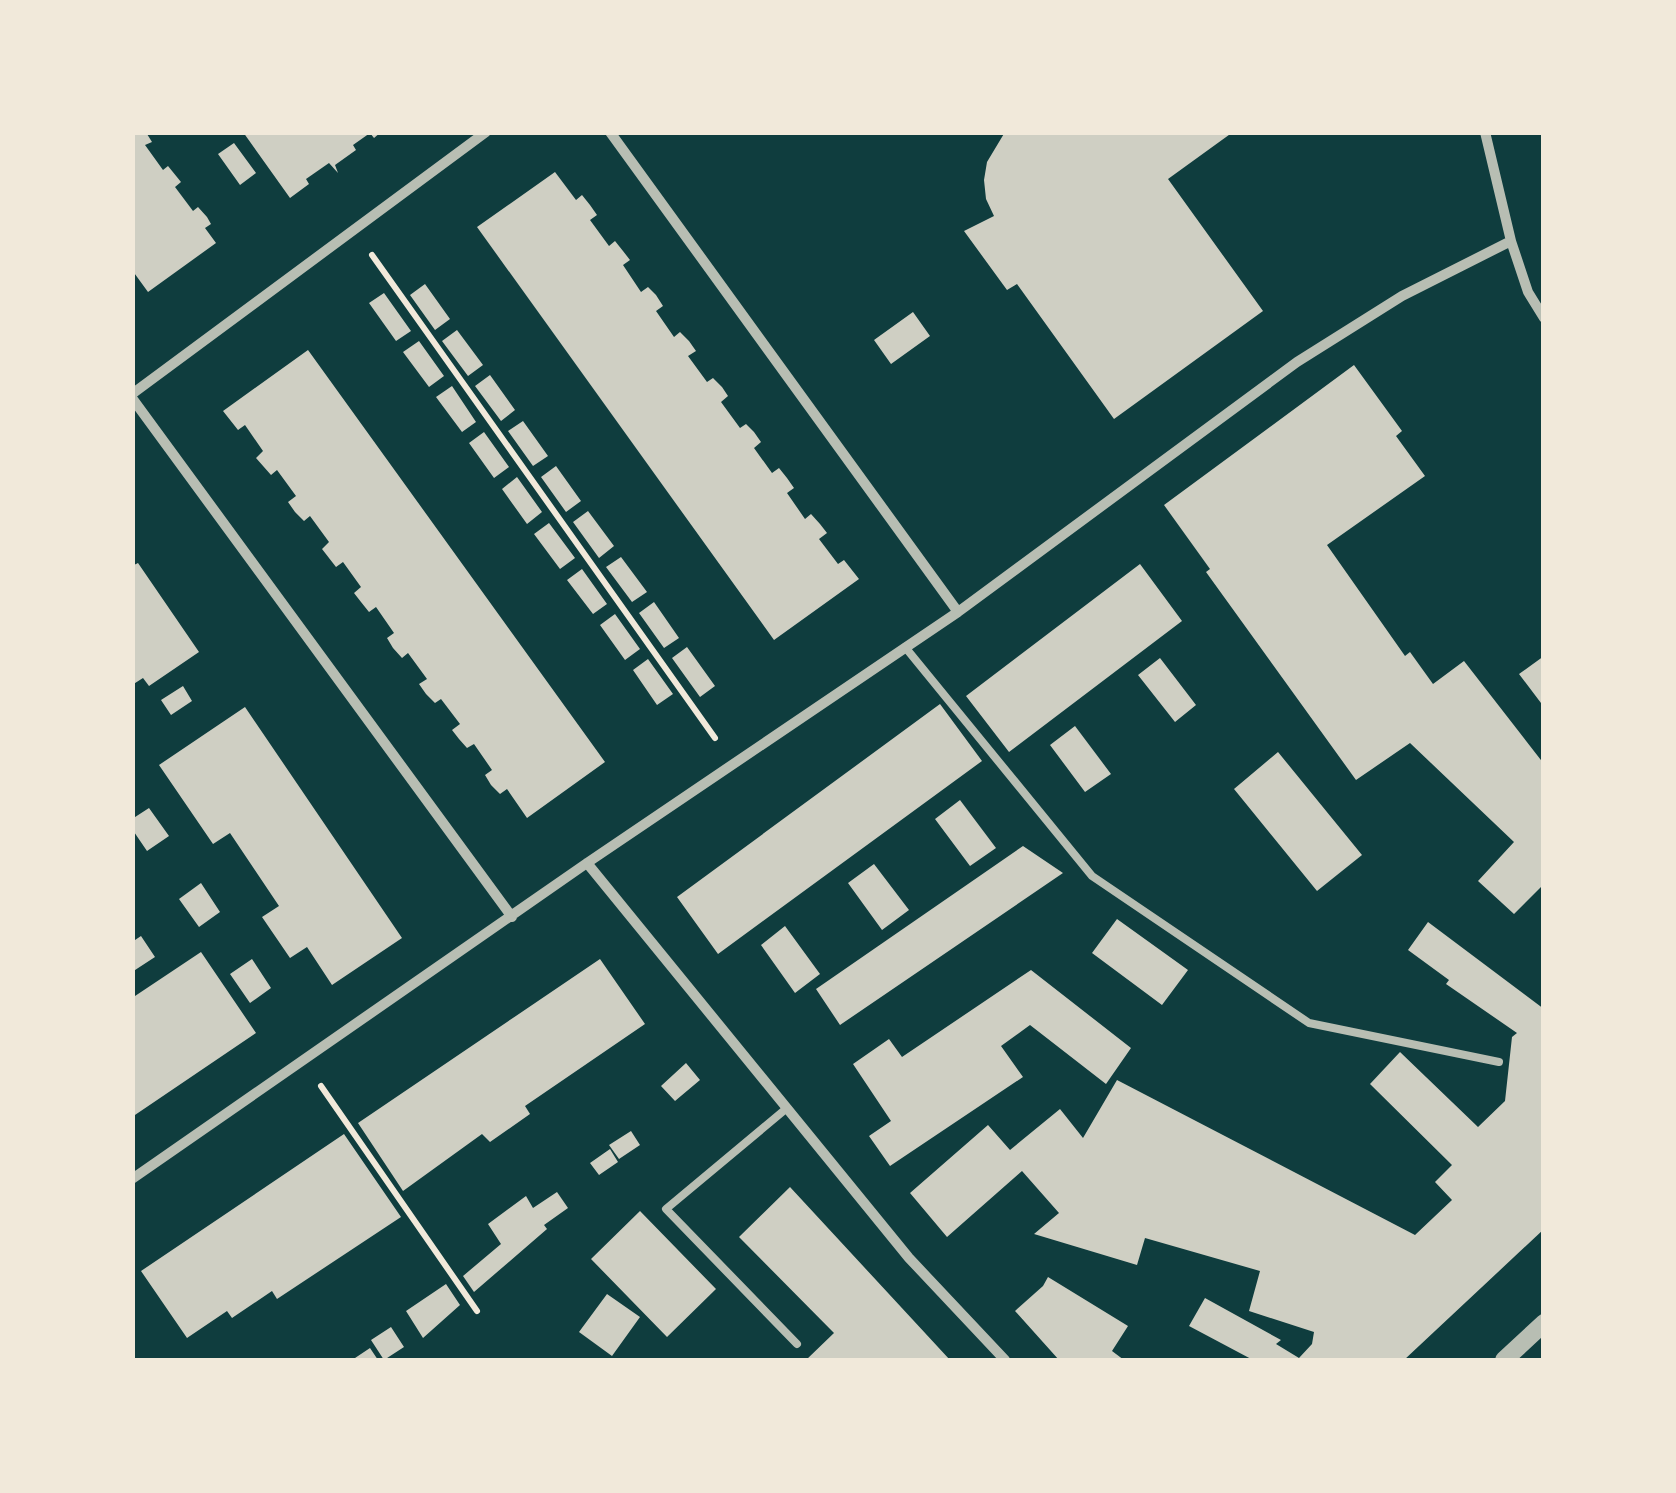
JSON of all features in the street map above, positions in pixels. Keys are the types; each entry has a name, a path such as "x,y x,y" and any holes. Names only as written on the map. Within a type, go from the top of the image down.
{"street":[{"path":"486,132 132,396 512,917"},
{"path":"610,132 958,612"},
{"path":"1485,132 1511,241 1528,292 1544,318"},
{"path":"132,1179 587,863 958,612 1297,362 1402,296 1511,241"},
{"path":"587,863 909,1258 1005,1360"},
{"path":"1504,1360 1544,1323"}],"lane":[{"path":"905,648 1092,876 1309,1023 1499,1062"},
{"path":"787,1108 666,1208 797,1344"}],"path":[{"path":"354,229 734,764"},
{"path":"303,1061 477,1311"}],"building":[{"path":"132,132 147,134 152,142 145,145 163,170 168,166 181,182 175,187 193,211 198,207 207,217 211,224 205,228 216,243 148,292 132,270"},
{"path":"243,132 381,132 374,138 370,133 353,145 356,150 335,165 338,173 329,163 306,179 309,184 290,198"},
{"path":"1005,132 1233,132 1168,179 1263,311 1114,419 1017,284 1007,290 964,231 994,216 986,199 984,180 987,162"},
{"path":"234,143 256,173 240,185 218,154"},
{"path":"555,172 576,200 582,195 590,205 597,215 590,220 609,246 615,241 630,260 623,265 641,292 648,287 656,295 663,306 656,311 674,337 680,332 689,341 696,351 688,356 707,382 713,378 722,387 728,396 721,402 740,428 746,424 754,432 761,442 754,448 772,473 779,468 787,478 794,488 787,493 805,519 811,514 827,533 819,539 838,564 844,560 859,579 774,640 477,227"},
{"path":"425,284 450,319 435,330 410,295"},
{"path":"384,293 411,331 396,341 369,303"},
{"path":"913,312 930,336 891,364 874,340"},
{"path":"457,330 483,365 468,376 442,341"},
{"path":"419,341 444,376 429,387 403,352"},
{"path":"308,350 605,762 527,818 507,789 500,794 491,785 485,775 492,770 474,744 467,748 452,730 460,724 441,699 435,703 426,694 419,684 427,679 408,653 402,658 393,648 387,638 394,633 376,607 369,612 354,593 361,587 343,562 336,567 322,549 329,542 310,516 304,521 295,512 288,502 296,496 277,470 271,475 256,458 263,451 245,425 238,430 223,411"},
{"path":"1354,365 1402,431 1396,436 1425,476 1327,545 1405,656 1410,652 1433,684 1464,661 1544,764 1544,884 1514,914 1478,881 1514,842 1410,743 1356,780 1206,572 1210,569 1164,505"},
{"path":"490,375 515,410 501,421 475,386"},
{"path":"452,386 476,422 462,432 436,397"},
{"path":"523,421 548,456 533,466 508,431"},
{"path":"484,432 509,467 494,478 469,443"},
{"path":"556,466 581,501 566,512 541,477"},
{"path":"517,477 542,512 527,524 502,489"},
{"path":"588,511 614,546 599,558 573,522"},
{"path":"549,523 575,558 560,569 534,534"},
{"path":"621,557 647,592 632,602 606,567"},
{"path":"138,563 199,652 149,686 143,678 132,685 132,566"},
{"path":"1140,564 1182,621 1009,752 966,696"},
{"path":"582,569 607,604 593,614 567,580"},
{"path":"654,602 679,638 664,648 639,613"},
{"path":"615,614 640,649 625,660 600,625"},
{"path":"687,647 715,686 700,697 672,658"},
{"path":"1544,656 1544,707 1519,674"},
{"path":"1160,658 1196,705 1175,722 1138,675"},
{"path":"648,659 673,694 657,705 633,670"},
{"path":"183,686 192,701 171,715 161,700"},
{"path":"940,704 982,761 718,954 677,897"},
{"path":"245,707 402,938 332,985 307,947 290,958 262,917 279,906 230,833 213,844 159,765"},
{"path":"1075,726 1111,774 1085,792 1050,745"},
{"path":"1278,752 1362,855 1317,891 1234,789"},
{"path":"960,800 996,848 970,866 935,819"},
{"path":"149,808 169,836 147,851 132,829 132,819"},
{"path":"1023,846 1063,873 840,1025 816,989"},
{"path":"874,864 909,910 882,930 848,883"},
{"path":"201,883 220,912 199,927 179,899"},
{"path":"1117,919 1188,970 1162,1005 1092,953"},
{"path":"1428,922 1544,1009 1544,1229 1404,1360 1253,1360 1189,1326 1205,1298 1281,1340 1276,1344 1299,1358 1312,1344 1314,1332 1249,1311 1260,1271 1145,1238 1137,1265 1034,1234 1059,1213 1022,1171 947,1237 910,1193 988,1125 1010,1150 1060,1109 1083,1138 1117,1080 1415,1235 1452,1200 1435,1182 1452,1165 1370,1084 1400,1052 1478,1127 1505,1101 1512,1037 1517,1033 1446,984 1449,980 1408,950"},
{"path":"785,926 820,974 795,993 761,945"},
{"path":"141,936 155,957 132,972 132,942"},
{"path":"201,952 256,1033 132,1117 132,998"},
{"path":"252,959 271,988 250,1003 230,974"},
{"path":"600,959 645,1024 525,1106 530,1114 490,1142 482,1134 403,1191 358,1123"},
{"path":"1031,970 1131,1048 1106,1084 1030,1025 1001,1046 1023,1077 890,1166 869,1136 891,1121 853,1064 889,1039 902,1057"},
{"path":"686,1063 700,1080 675,1101 661,1086"},
{"path":"631,1131 640,1145 619,1159 609,1145"},
{"path":"344,1134 401,1217 277,1299 272,1291 232,1318 227,1311 187,1338 141,1271"},
{"path":"610,1149 618,1162 599,1175 590,1163"},
{"path":"790,1187 950,1360 806,1360 834,1333 739,1237"},
{"path":"557,1192 568,1208 544,1225 547,1229 474,1292 463,1276 501,1244 488,1224 526,1196 533,1208"},
{"path":"640,1211 716,1289 667,1337 591,1259"},
{"path":"1048,1277 1128,1326 1112,1351 1124,1360 1059,1360 1015,1311"},
{"path":"446,1284 460,1305 423,1338 406,1311"},
{"path":"607,1294 640,1317 612,1356 579,1332"},
{"path":"391,1327 404,1347 384,1360 371,1340"},
{"path":"370,1348 378,1360 352,1360"}]}
